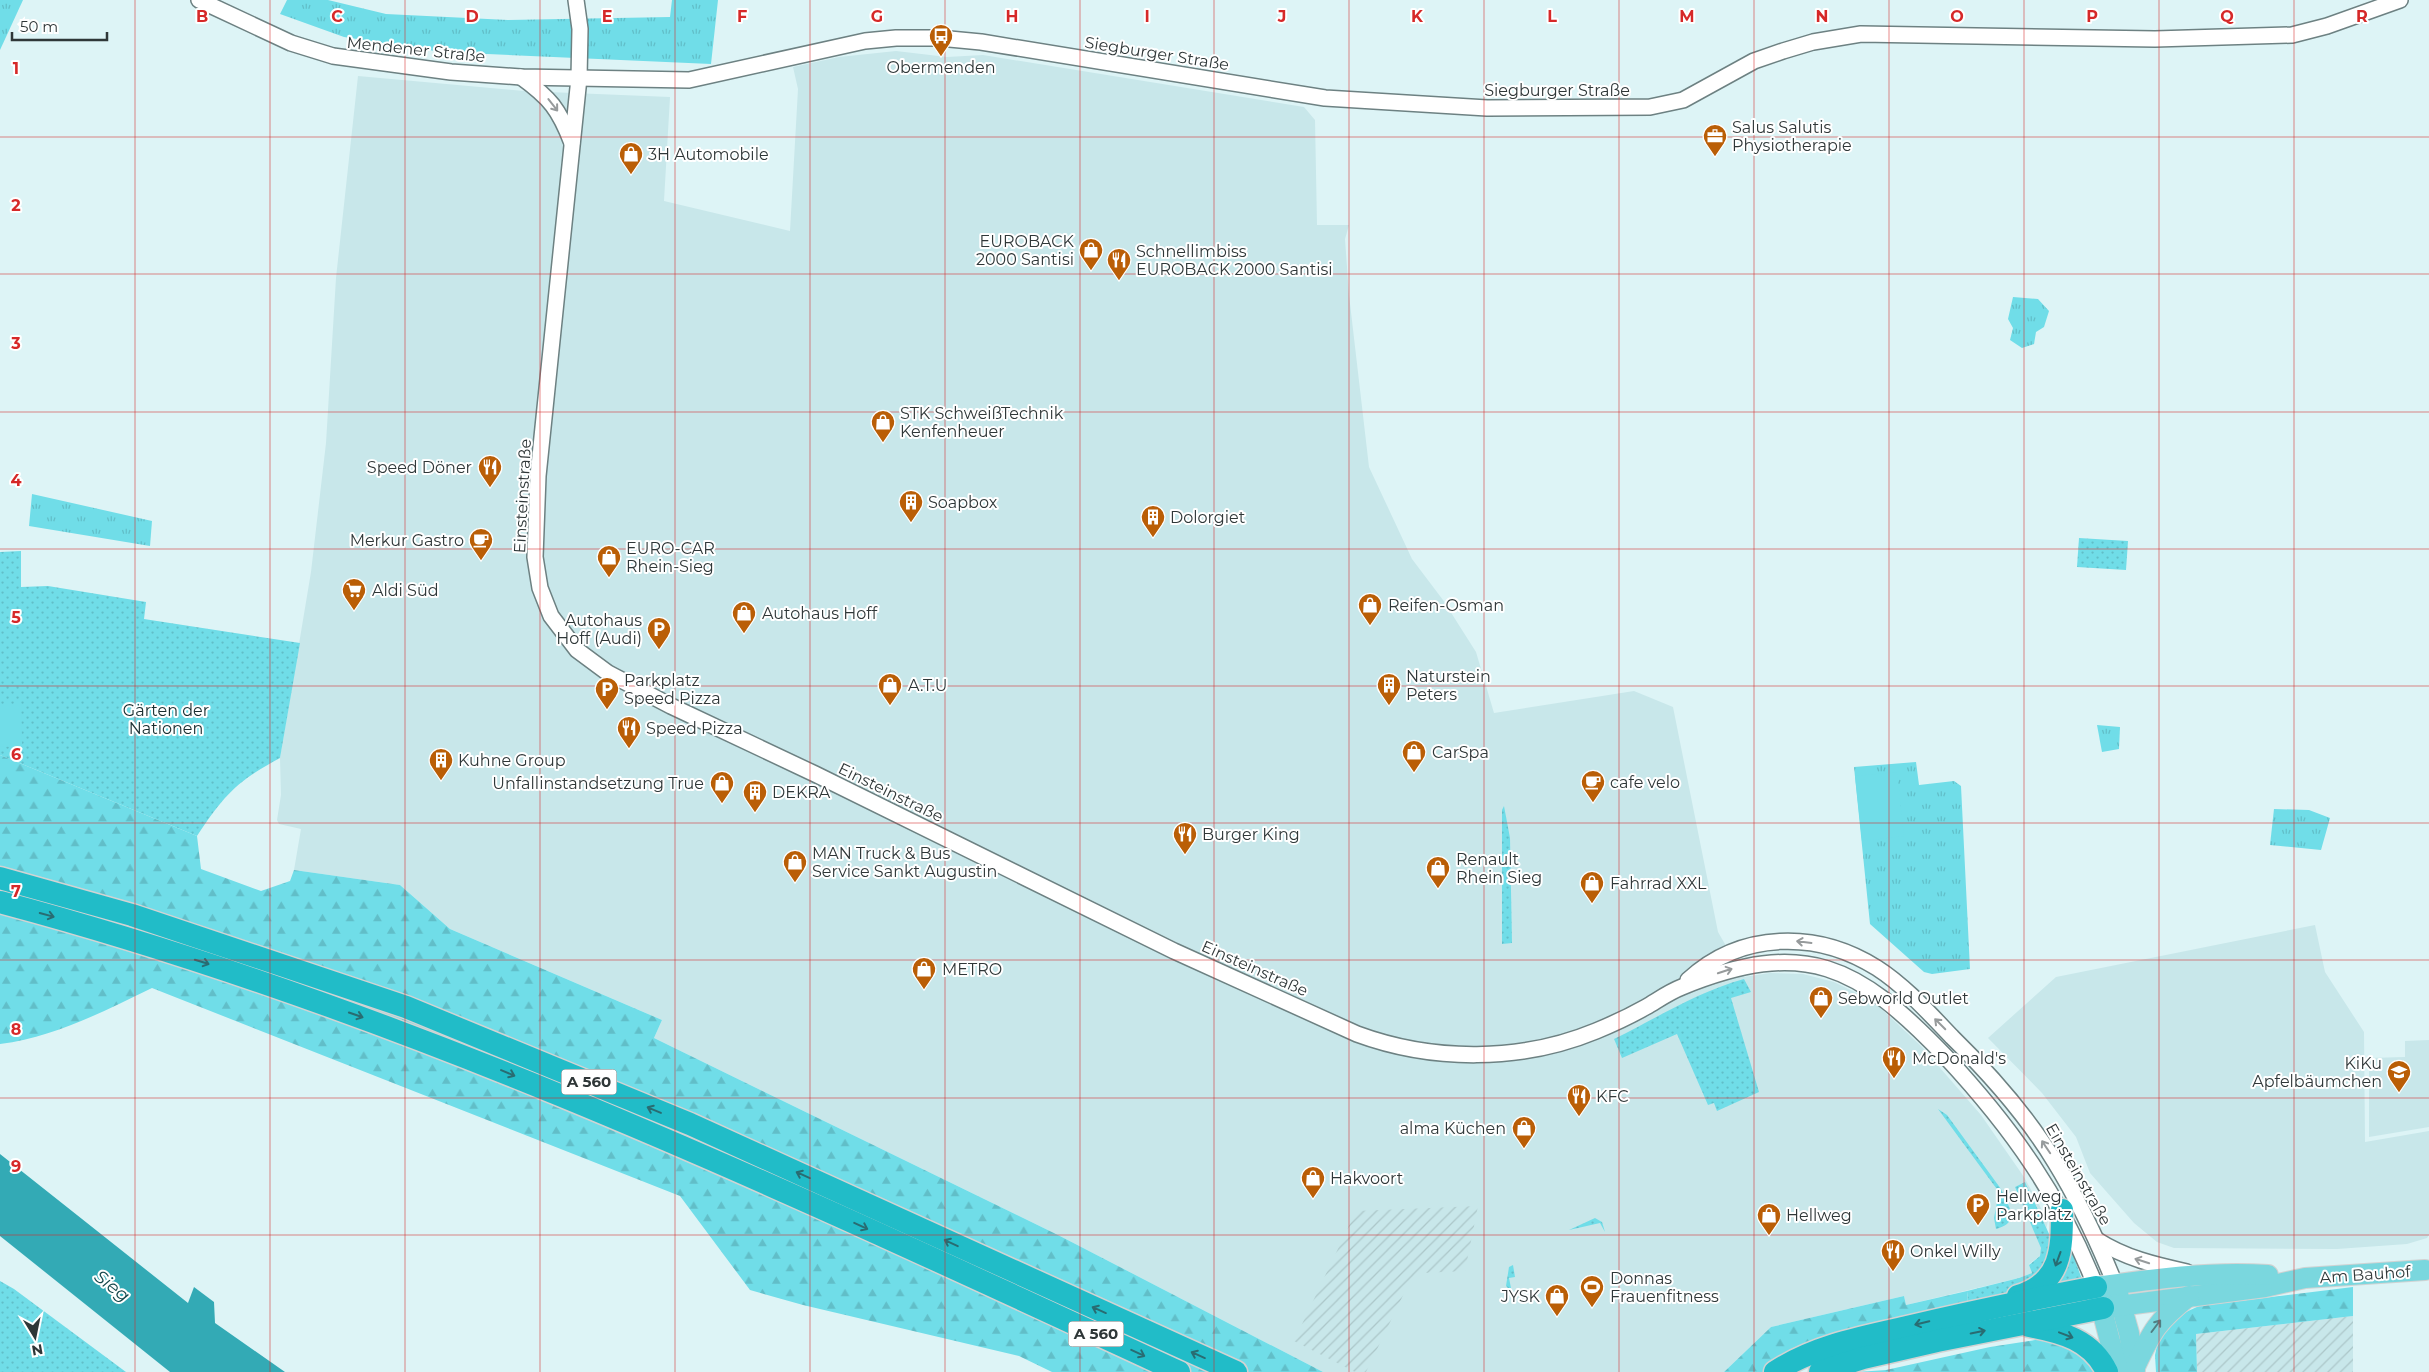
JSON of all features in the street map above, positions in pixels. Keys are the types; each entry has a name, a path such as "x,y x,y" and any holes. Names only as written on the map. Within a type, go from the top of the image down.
{"highway":[{"name":"A 560","path":"0,878 132,914 406,1007 690,1124 1236,1372"},
{"name":"A 560","path":"0,902 216,966 365,1018 504,1072 817,1206 1179,1372"},
{"path":"1970,1312 1994,1302 2026,1294 2036,1288 2050,1274 2060,1257 2062,1246 2062,1210"},
{"path":"1775,1372 1794,1360 1821,1349 1970,1312 2105,1286"},
{"path":"1820,1372 1863,1358 2018,1324 2112,1306"},
{"path":"2018,1324 2055,1331 2084,1343 2095,1352 2107,1372"}],"main road":[{"name":"Am Bauhof","path":"2305,1278 2428,1269"},
{"path":"2130,1370 2105,1286 2146,1279 2206,1276 2262,1275 2305,1278"},
{"path":"2112,1306 2265,1287 2305,1278"},
{"path":"2130,1370 2152,1331 2166,1314 2190,1295"}],"street":[{"name":"Mendener Straße","path":"199,0 291,44 333,56 433,70 520,77 579,78"},
{"name":"Einsteinstraße","path":"576,0 580,29 579,78 538,476 535,557 540,588 551,616 577,650 608,673 671,706 815,774 1151,940 1357,1034 1383,1044 1449,1054 1488,1054 1533,1049 1559,1043 1595,1031 1646,1007 1680,987 1709,963 1725,954 1752,944 1767,941 1785,940 1818,944 1860,959 1878,969 1932,1016 1969,1053 2014,1105 2055,1162 2097,1240 2105,1286"},
{"name":"Siegburger Straße","path":"579,78 689,80 846,44 896,38 939,38 981,42 1325,98 1470,107 1650,107 1683,100 1754,61 1813,42 1861,34 2155,39 2292,35 2343,21 2400,0"},
{"name":"Einsteinstraße","path":"520,77 549,100 562,116 573,144"},
{"name":"Einsteinstraße","path":"1680,987 1732,968 1781,962 1812,965 1834,970 1861,983 1888,1002 1968,1081 2016,1138 2062,1210 2083,1253 2105,1286"},
{"path":"2097,1240 2123,1255 2154,1265 2206,1276"}],"shaded area":[{"path":"896,51 947,57 983,55 1304,107 1315,120 1317,225 1349,225 1345,239 1349,295 1369,467 1412,559 1443,600 1476,652 1494,713 1634,691 1673,707 1718,932 1744,977 1770,973 1803,974 1834,982 1873,1001 1921,1046 1981,1115 2024,1177 2048,1221 2040,1256 2029,1264 2032,1273 2019,1278 1906,1305 1904,1296 1771,1327 1724,1372 1323,1372 1058,1235 654,1038 662,1020 450,929 400,885 294,870 301,829 279,824 277,820 281,795 280,758 311,572 326,443 336,278 358,76 524,91 670,97 664,201 790,231 798,89 793,67 839,57"},
{"path":"2315,925 2325,972 2364,1032 2365,1142 2429,1131 2429,1235 2427,1238 2407,1244 2337,1249 2174,1248 2157,1242 2134,1223 2090,1173 2076,1137 2042,1093 1988,1038 2056,977"},
{"name":"KiKu Apfelbäumchen","path":"2429,1040 2429,1127 2369,1137 2369,1058 2405,1057 2405,1041"},
{"path":"1478,1206 1465,1271 1422,1273 1409,1283 1366,1372 1355,1372 1294,1341 1356,1211"},
{"path":"2353,1316 2353,1372 2197,1372 2196,1334"}],"green space":[{"path":"0,0 23,0 0,50"},
{"path":"287,0 328,0 386,14 508,20 670,17 672,0 718,0 711,64 442,52 344,37 280,14"},
{"path":"2013,297 2038,299 2049,311 2044,327 2036,332 2034,344 2022,348 2010,340 2013,328 2008,319"},
{"path":"32,494 152,521 150,546 29,526"},
{"path":"2079,538 2128,541 2126,570 2077,567"},
{"name":"Gärten der Nationen","path":"21,551 21,587 48,586 146,602 144,619 300,643 280,758 253,774 232,790 197,836 0,755 0,552"},
{"path":"0,704 21,704 22,746 0,747"},
{"path":"2097,725 2120,727 2119,749 2102,752"},
{"path":"0,755 197,836 201,869 261,891 290,881 294,870 400,885 450,929 662,1020 654,1038 1058,1235 1323,1372 1052,1372 1019,1356 803,1305 750,1290 680,1196 152,988 59,1030 20,1041 0,1044"},
{"path":"1916,762 1919,785 1954,781 1961,786 1970,969 1932,974 1924,972 1870,924 1854,767"},
{"path":"1897,772 1904,836 1862,841 1855,776"},
{"path":"1504,806 1510,838 1512,943 1502,944 1502,810"},
{"path":"2274,809 2309,810 2330,818 2321,850 2270,845"},
{"path":"1744,979 1751,992 1731,998 1759,1092 1717,1111 1714,1103 1708,1105 1677,1034 1622,1058 1614,1039 1694,998"},
{"path":"1938,1109 1947,1115 2001,1189 2012,1213 2009,1222 2005,1226 1996,1229 1994,1218 1999,1192"},
{"path":"2025,1182 2050,1236 2047,1268 2015,1292 1968,1303 1967,1291 2032,1273 2029,1265 2040,1256 2041,1248 2015,1187"},
{"path":"1595,1218 1602,1222 1605,1232 1600,1223 1569,1230"},
{"path":"2070,1247 2083,1282 2048,1288"},
{"path":"1513,1265 1515,1277 1509,1278 1511,1288 1508,1288 1506,1286 1509,1267"},
{"path":"0,1281 14,1289 126,1372 0,1372"},
{"path":"2353,1287 2353,1316 2196,1334 2197,1372 2156,1372 2155,1355 2159,1337 2175,1317 2199,1306"},
{"path":"1967,1291 1968,1303 1763,1372 1724,1372 1771,1327 1904,1296 1906,1305"},
{"path":"2046,1340 2063,1344 2077,1352 2097,1372 1857,1372 1886,1370 1990,1347"}],"water":[{"name":"Sieg","path":"0,1154 188,1303 194,1287 214,1302 215,1323 285,1372 170,1372 0,1236"}],"place":[{"name":"Obermenden","path":"941,57"},
{"name":"Salus Salutis Physiotherapie","path":"1715,157"},
{"name":"3H Automobile","path":"631,175"},
{"name":"EUROBACK 2000 Santisi","path":"1091,271"},
{"name":"Schnellimbiss EUROBACK 2000 Santisi","path":"1119,281"},
{"name":"STK SchweißTechnik Kenfenheuer","path":"883,443"},
{"name":"Speed Döner","path":"490,488"},
{"name":"Soapbox","path":"911,523"},
{"name":"Dolorgiet","path":"1153,538"},
{"name":"Merkur Gastro","path":"481,561"},
{"name":"EURO-CAR Rhein-Sieg","path":"609,578"},
{"name":"Aldi Süd","path":"354,611"},
{"name":"Reifen-Osman","path":"1370,626"},
{"name":"Autohaus Hoff","path":"744,634"},
{"name":"Autohaus Hoff (Audi)","path":"659,650"},
{"name":"A.T.U","path":"890,706"},
{"name":"Naturstein Peters","path":"1389,706"},
{"name":"Parkplatz Speed Pizza","path":"607,710"},
{"name":"Speed Pizza","path":"629,749"},
{"name":"CarSpa","path":"1414,773"},
{"name":"Kuhne Group","path":"441,781"},
{"name":"cafe velo","path":"1593,803"},
{"name":"Unfallinstandsetzung True","path":"722,804"},
{"name":"DEKRA","path":"755,813"},
{"name":"Burger King","path":"1185,855"},
{"name":"MAN Truck & Bus Service Sankt Augustin","path":"795,883"},
{"name":"Renault Rhein Sieg","path":"1438,889"},
{"name":"Fahrrad XXL","path":"1592,904"},
{"name":"METRO","path":"924,990"},
{"name":"Sebworld Outlet","path":"1821,1019"},
{"name":"McDonald's","path":"1894,1079"},
{"name":"KiKu Apfelbäumchen","path":"2399,1093"},
{"name":"KFC","path":"1579,1117"},
{"name":"alma Küchen","path":"1524,1149"},
{"name":"Hakvoort","path":"1313,1199"},
{"name":"Hellweg Parkplatz","path":"1978,1226"},
{"name":"Hellweg","path":"1769,1236"},
{"name":"Onkel Willy","path":"1893,1272"},
{"name":"Donnas Frauenfitness","path":"1592,1308"},
{"name":"JYSK","path":"1557,1317"}]}
